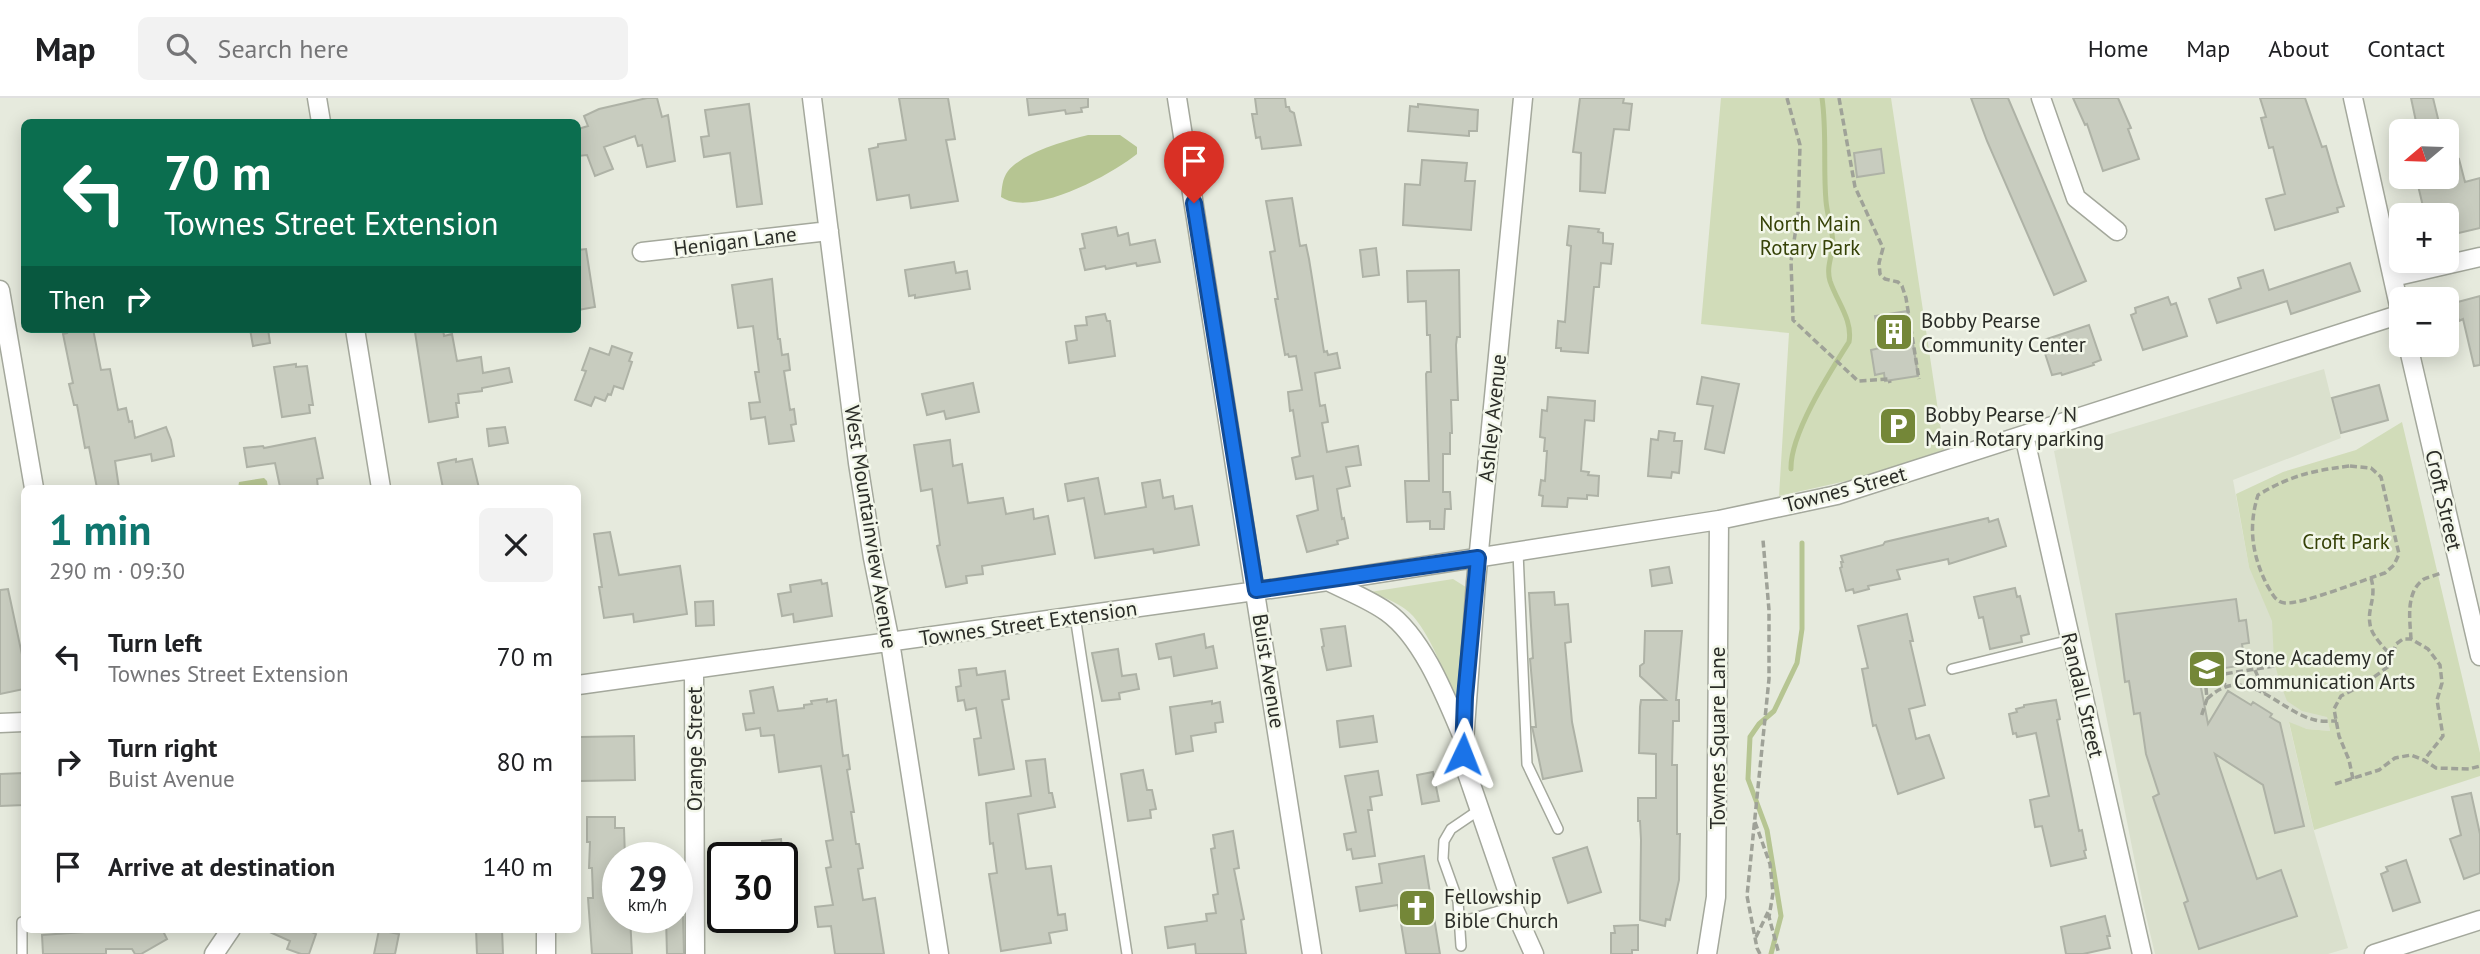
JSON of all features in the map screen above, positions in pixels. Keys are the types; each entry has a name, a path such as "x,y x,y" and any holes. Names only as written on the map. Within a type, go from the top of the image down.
{"street":[{"path":"317,98 320,119"},
{"name":"West Mountainview Avenue","path":"812,98 858,463 890,642 939,954"},
{"name":"Buist Avenue","path":"1178,98 1312,954"},
{"name":"Ashley Avenue","path":"1523,98 1463,738 1466,770 1479,810 1513,907 1534,954"},
{"path":"2041,98 2076,198 2117,231"},
{"path":"2353,98 2395,287"},
{"name":"Henigan Lane","path":"642,252 829,231"},
{"path":"2393,277 2480,257"},
{"path":"0,290 33,485"},
{"name":"Townes Street","path":"1478,558 1719,520 1837,495 2389,318"},
{"path":"356,333 381,485"},
{"name":"Croft Street","path":"2411,357 2480,656"},
{"name":"Randall Street","path":"2024,435 2142,954"},
{"name":"Townes Square Lane","path":"1707,954 1716,897 1719,520"},
{"name":"Townes Street Extension","path":"581,685 1478,558"},
{"name":"Ashley Avenue","path":"1328,581 1385,611 1408,633 1446,698 1463,738"},
{"name":"Orange Street","path":"694,669 695,954"},
{"path":"0,723 21,722"},
{"path":"2374,954 2480,920"},
{"path":"215,954 228,933"},
{"path":"546,933 547,954"}],"lane":[{"path":"1518,552 1527,764 1558,829"},
{"path":"1075,616 1127,954"},
{"path":"1952,669 2070,640"},
{"path":"1461,946 1458,901 1443,859 1444,841 1451,829 1479,810"},
{"path":"1460,922 1513,907"},
{"path":"22,933 22,954"}],"path":[{"path":"1787,98 1800,145 1798,215 1791,261 1793,320 1857,381 1889,379 1890,383"},
{"path":"1839,98 1855,187 1883,248 1879,263 1881,274 1885,279 1898,282 1902,286 1909,309 1919,379"},
{"path":"2371,468 2381,477 2399,554 2394,565 2385,573 2371,578 2304,600 2284,603 2275,599 2252,549 2252,515 2258,495 2283,480 2316,470 2371,468"},
{"path":"1760,954 1746,896 1769,679 1769,610 1762,540"},
{"path":"2411,639 2410,603 2415,590 2424,580 2441,573"},
{"path":"2371,578 2375,591 2370,625 2376,638 2393,658"},
{"path":"2353,779 2334,709 2341,696 2389,666 2396,644 2403,639 2411,639 2428,649 2440,665 2442,682 2438,701 2443,736 2424,760"},
{"path":"2195,676 2205,677 2287,664"},
{"path":"2255,670 2265,694"},
{"path":"2205,677 2265,694 2315,720 2337,721"},
{"path":"2201,717 2207,699 2205,677"},
{"path":"2207,699 2226,685"},
{"path":"2335,784 2379,770 2395,758 2411,755 2436,768 2469,769 2480,766"},
{"path":"1754,820 1770,864 1773,893 1769,910 1755,939"},
{"path":"1769,910 1779,954"}],"shaded area":[{"path":"1088,135 1120,135 1137,147 1137,154 1109,173 1051,198 1015,202 1001,197 1005,177 1015,164 1045,148"},
{"name":"Stone Academy of Communication Arts","path":"2324,369 2341,438 2233,480 2249,567 2305,611 2330,731 2307,729 2289,723 2314,831 2348,948 2328,954 2155,954 2054,451"},
{"path":"264,478 268,485 238,485 239,482"}],"green space":[{"name":"North Main Rotary Park","path":"1721,98 1891,98 1944,450 1855,479 1779,496 1789,333 1701,324"},
{"name":"Croft Park","path":"2402,422 2480,753 2480,776 2314,830 2289,722 2307,729 2330,731 2327,717 2302,711 2287,701 2274,661 2272,621 2249,567 2236,494 2283,472 2356,450"},
{"path":"1453,579 1469,589 1470,603 1458,705 1433,648 1413,616 1399,605 1370,592"}],"building":[{"path":"657,98 662,117 668,115 675,161 647,167 642,145 638,146 635,136 604,147 613,169 595,176 587,155 581,156 581,128 588,126 584,116 599,109"},
{"path":"899,98 948,98 955,139 946,140 958,201 911,208 909,195 877,200 869,149 878,147 878,144 906,140"},
{"path":"1027,98 1088,98 1088,107 1081,108 1082,112 1066,114 1065,110 1029,115"},
{"path":"1255,98 1285,98 1286,107 1294,113 1301,145 1262,149 1260,137 1256,138 1252,114 1257,114"},
{"path":"1580,98 1624,98 1623,103 1632,104 1629,130 1614,129 1605,193 1580,191 1581,153 1573,152"},
{"path":"1971,98 2008,98 2086,281 2054,295"},
{"path":"2073,98 2118,98 2131,128 2128,129 2139,159 2103,171 2087,124 2085,125"},
{"path":"2260,98 2305,98 2322,147 2326,146 2344,206 2337,208 2338,212 2275,230 2266,199 2285,194 2273,147 2269,148 2261,118 2266,117"},
{"path":"2411,98 2433,98 2438,119 2415,119"},
{"path":"749,104 762,204 737,207 730,153 704,157 701,137 709,136 705,110"},
{"path":"1418,104 1478,110 1477,131 1469,131 1469,136 1408,131 1410,106 1418,107"},
{"path":"1881,149 1884,173 1857,177 1854,153"},
{"path":"2459,159 2465,182 2480,178 2480,228 2459,233 2459,203 2422,203 2419,189 2459,189"},
{"path":"1422,160 1467,163 1465,181 1475,181 1471,230 1403,225 1405,184 1420,185"},
{"path":"1292,198 1300,246 1306,245 1309,259 1324,352 1327,351 1328,355 1337,353 1340,368 1315,373 1320,406 1325,405 1328,422 1322,423 1327,452 1358,446 1361,465 1346,467 1350,486 1337,489 1348,538 1337,541 1338,544 1307,552 1297,516 1318,510 1313,476 1296,479 1292,458 1300,456 1288,392 1302,390 1296,356 1285,355 1275,299 1278,299 1270,252 1275,251 1266,201"},
{"path":"1569,226 1599,229 1598,232 1603,233 1603,243 1613,244 1611,264 1601,263 1599,287 1594,287 1588,353 1561,351 1561,348 1556,348 1558,321 1565,322 1571,246 1567,245"},
{"path":"1116,227 1118,236 1128,233 1130,245 1155,240 1160,262 1085,270 1080,249 1085,248 1082,234"},
{"path":"1376,248 1379,275 1363,277 1360,250"},
{"path":"586,249 595,307 581,309 581,250"},
{"path":"954,262 956,273 967,271 970,289 915,298 915,295 909,296 905,270"},
{"path":"2350,263 2360,291 2291,314 2287,301 2217,323 2209,299 2241,288 2238,278 2263,270 2269,290"},
{"path":"1459,270 1460,337 1457,337 1456,345 1458,400 1451,400 1450,454 1443,454 1443,492 1450,492 1451,509 1445,509 1444,529 1430,529 1430,521 1407,522 1405,481 1429,481 1426,374 1431,372 1426,301 1408,302 1407,271"},
{"path":"772,279 778,339 782,355 788,354 790,370 784,371 790,410 794,409 796,424 791,425 794,441 769,444 765,417 751,419 749,403 760,402 755,372 759,372 753,326 738,328 732,285"},
{"path":"2480,296 2480,365 2474,366 2463,319 2459,321 2459,302"},
{"path":"2168,297 2171,305 2176,303 2187,336 2143,350 2131,315 2136,313 2135,308"},
{"name":"Bobby Pearse Community Center","path":"1908,311 1918,376 1885,381 1884,373 1875,375 1871,350 1880,348 1875,316"},
{"path":"1105,314 1107,321 1110,321 1115,356 1069,363 1066,342 1077,340 1075,326 1087,325 1086,317"},
{"path":"2089,325 2101,360 2093,363 2094,365 2062,375 2052,375 2041,341"},
{"path":"94,333 101,370 110,369 118,410 126,408 135,438 166,427 174,456 152,461 151,454 115,461 119,485 96,485 89,447 85,448 77,405 74,405 69,384 73,383 63,334"},
{"path":"251,333 269,333 270,343 253,346"},
{"path":"415,333 444,333 444,336 452,334 457,361 481,357 483,373 509,368 512,382 482,388 482,391 458,394 458,417 429,422"},
{"path":"612,346 632,353 629,361 632,362 623,389 614,386 605,401 595,397 591,406 575,400 586,371 582,370 590,348 609,355"},
{"path":"296,364 296,367 307,366 313,405 309,405 310,413 282,417 274,367"},
{"path":"1702,377 1739,384 1724,453 1705,449 1713,406 1697,404"},
{"path":"973,383 979,412 946,419 944,411 927,415 922,394"},
{"path":"2379,385 2388,420 2341,433 2332,398"},
{"path":"1548,397 1595,401 1594,421 1585,420 1581,471 1599,476 1598,496 1587,495 1587,499 1568,498 1567,507 1542,506 1543,496 1539,495 1541,480 1545,481 1547,451 1544,451 1545,438 1540,437 1542,410 1547,411"},
{"path":"505,427 508,443 489,446 487,429"},
{"path":"1659,431 1675,433 1674,441 1682,441 1679,473 1672,472 1671,478 1648,476 1651,439 1658,440"},
{"path":"315,438 323,478 317,479 318,485 280,485 275,463 247,467 244,448 264,448"},
{"path":"950,440 953,466 962,464 968,503 1003,498 1006,514 1033,509 1034,519 1048,516 1055,554 982,566 983,574 966,576 967,583 946,587 937,546 940,545 932,489 921,491 914,445"},
{"path":"472,459 478,485 442,485 438,463"},
{"path":"1098,478 1105,514 1146,507 1142,483 1160,480 1163,498 1173,496 1175,509 1192,506 1199,545 1154,553 1153,549 1095,558 1084,498 1068,501 1065,484"},
{"path":"1988,518 1989,522 1998,519 2006,546 1949,564 1948,559 1897,570 1900,579 1868,586 1869,589 1854,593 1853,589 1846,591 1840,568 1843,562 1841,556 1883,545 1885,542"},
{"path":"610,532 619,575 680,566 687,614 634,622 633,614 604,618 594,534"},
{"path":"1669,567 1672,583 1652,586 1650,570"},
{"path":"821,580 822,584 827,583 832,616 794,622 793,614 782,616 778,594 791,592 790,585"},
{"path":"2015,588 2017,597 2020,596 2029,634 2021,636 2022,642 1990,649 1983,617 1979,618 1974,597"},
{"path":"8,589 21,650 21,690 0,694 0,590"},
{"path":"1554,592 1555,605 1568,604 1571,642 1565,643 1572,722 1582,771 1543,779 1532,727 1536,727 1530,659 1533,658 1529,593"},
{"path":"2236,599 2239,621 2246,620 2249,643 2242,644 2245,665 2198,672 2208,724 2228,691 2251,705 2253,702 2272,714 2270,717 2280,723 2304,826 2275,833 2263,785 2215,754 2257,879 2281,870 2297,916 2199,949 2184,903 2188,901 2153,797 2159,794 2146,754 2140,713 2134,714 2129,681 2125,682 2116,614"},
{"path":"713,601 714,625 696,626 695,602"},
{"path":"1907,614 1913,641 1910,641 1925,705 1909,709 1916,739 1929,735 1944,778 1898,794 1876,725 1873,726 1862,669 1868,668 1858,626"},
{"path":"1345,626 1351,666 1327,670 1321,629"},
{"path":"1645,631 1682,631 1676,700 1679,700 1679,721 1673,721 1672,765 1677,765 1679,880 1670,920 1666,919 1665,926 1640,920 1641,840 1638,798 1656,798 1656,754 1639,753 1640,707 1641,700 1666,700 1640,676 1640,666 1644,663"},
{"path":"1204,634 1206,648 1213,646 1217,668 1174,676 1171,657 1159,659 1156,644"},
{"path":"1118,649 1122,676 1136,674 1139,689 1119,693 1120,699 1102,701 1092,653"},
{"path":"976,668 977,675 1005,671 1009,699 1002,700 1014,769 979,775 974,739 981,738 976,708 966,710 964,700 958,701 956,687 961,686 959,670"},
{"path":"773,687 778,711 804,708 804,705 812,704 811,701 836,700 843,756 848,755 850,769 847,770 854,812 851,812 863,868 858,869 863,900 875,898 884,954 835,954 831,926 818,927 815,907 833,905 826,868 831,867 826,841 833,840 821,766 779,772 774,735 761,736 760,728 746,730 743,714 754,713 750,691"},
{"path":"2056,700 2060,719 2057,720 2086,858 2051,866 2042,826 2035,827 2030,800 2049,796 2036,733 2017,737 2016,733 2013,734 2009,714 2017,712 2016,709 2024,705"},
{"path":"1212,701 1212,704 1220,702 1223,722 1215,723 1216,732 1191,736 1193,751 1176,754 1170,707"},
{"path":"1373,716 1377,742 1340,747 1337,721"},
{"path":"634,736 635,780 581,781 581,737"},
{"path":"1045,759 1049,793 1052,793 1055,807 1018,814 1026,869 1051,866 1058,915 1065,914 1067,930 1049,933 1051,943 1001,951 989,874 997,873 993,843 990,844 986,803 1031,796 1026,761"},
{"path":"1143,770 1147,790 1152,790 1156,809 1150,810 1151,818 1128,821 1121,774"},
{"path":"1378,771 1382,795 1370,797 1372,810 1368,810 1375,856 1353,859 1351,849 1347,850 1344,834 1356,832 1345,776"},
{"path":"1433,772 1439,801 1422,804 1417,775"},
{"path":"21,773 21,805 0,806 0,774"},
{"path":"2471,793 2480,834 2480,873 2464,879 2450,839 2461,835 2452,797"},
{"path":"587,817 615,817 615,828 624,828 624,842 602,842 602,933 631,933 632,954 592,954 588,898 593,898 592,868 589,868 590,842 587,842"},
{"path":"1233,831 1239,868 1234,869 1244,919 1241,920 1246,954 1196,954 1195,944 1168,948 1165,927 1207,921 1206,914 1216,913 1213,895 1218,894 1211,849 1215,848 1213,835"},
{"path":"781,839 781,842 762,842"},
{"path":"1587,847 1601,892 1568,903 1553,858"},
{"name":"Fellowship Bible Church","path":"1424,856 1440,954 1406,954 1398,905 1360,911 1356,887 1382,883 1379,864"},
{"path":"2406,860 2420,902 2393,911 2381,874 2388,871 2386,867"},
{"path":"2105,916 2110,948 2083,954 2066,954 2061,927"},
{"path":"1638,925 1638,950 1632,950 1632,954 1611,954 1611,933 1615,933 1614,926"},
{"path":"164,933 167,939 141,954 135,954 132,949 106,949 106,954 43,954 42,935"},
{"path":"272,933 316,934 309,954 287,949 290,941"},
{"path":"378,933 399,934 395,954 374,954"},
{"path":"476,933 502,933 503,954 477,954"},
{"path":"666,933 683,933 684,954 667,954"}],"waterway":[{"path":"1791,469 1792,455 1804,421 1849,342 1850,334 1847,319 1829,276 1833,244 1826,201 1822,98"},
{"path":"1771,954 1781,916 1767,830 1748,779 1750,737 1759,724 1774,711 1797,663 1802,629 1802,543"}],"place":[{"name":"Bobby Pearse Community Center","path":"1894,332"},
{"name":"Bobby Pearse / N Main Rotary parking","path":"1898,426"},
{"name":"Stone Academy of Communication Arts","path":"2207,669"},
{"name":"Fellowship Bible Church","path":"1417,908"}],"route":[{"path":"1194,203 1256,590 1478,558 1465,697 1463,754"}]}
